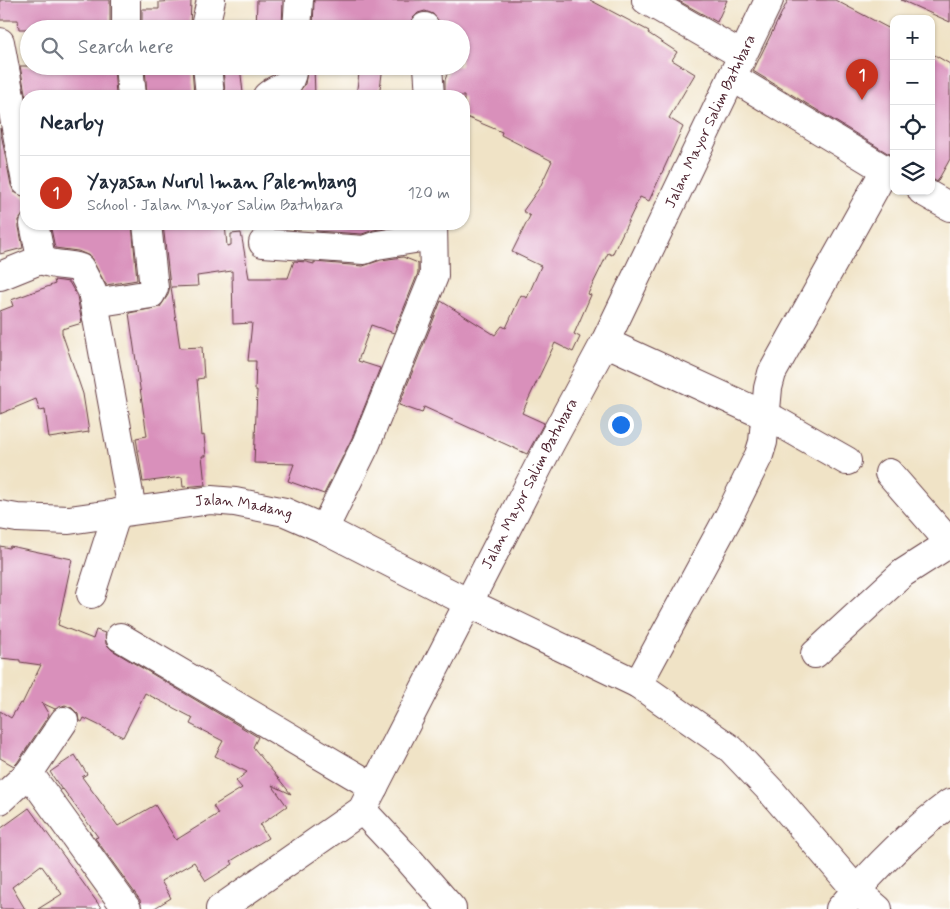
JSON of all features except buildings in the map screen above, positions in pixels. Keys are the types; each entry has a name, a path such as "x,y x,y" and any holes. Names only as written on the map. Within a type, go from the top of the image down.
{"street":[{"path":"126,0 126,20"},
{"path":"206,20 211,0"},
{"path":"297,20 299,0"},
{"path":"638,684 728,518 759,455 763,442 768,388 772,373 889,172 646,0"},
{"name":"Jalan Mayor Salim Batubara","path":"220,909 368,799 605,342 769,0"},
{"path":"0,42 20,150"},
{"path":"130,75 131,90"},
{"path":"209,75 210,90"},
{"path":"277,90 290,82 293,75"},
{"path":"429,75 430,90"},
{"path":"929,195 950,208"},
{"path":"35,230 42,258 47,262 57,265 73,265 80,268 92,291 95,303 125,512 91,594"},
{"path":"95,303 151,294 154,288 148,230"},
{"path":"263,243 364,250 433,230 434,276 366,444 324,529"},
{"path":"0,276 42,258"},
{"path":"605,342 775,420 847,461"},
{"path":"816,654 903,573 950,543 889,473"},
{"name":"Jalan Madang","path":"0,515 17,518 69,520 211,500 235,502 285,512 324,529 469,603 638,684 731,749 770,790 848,900 878,909"},
{"path":"120,637 368,799 410,861 452,909"},
{"path":"0,800 29,773 64,721"},
{"path":"29,773 127,909"},
{"path":"848,900 908,837 950,803"}],"place":[{"name":"Yayasan Nurul Iman Palembang","path":"862,100"}]}
